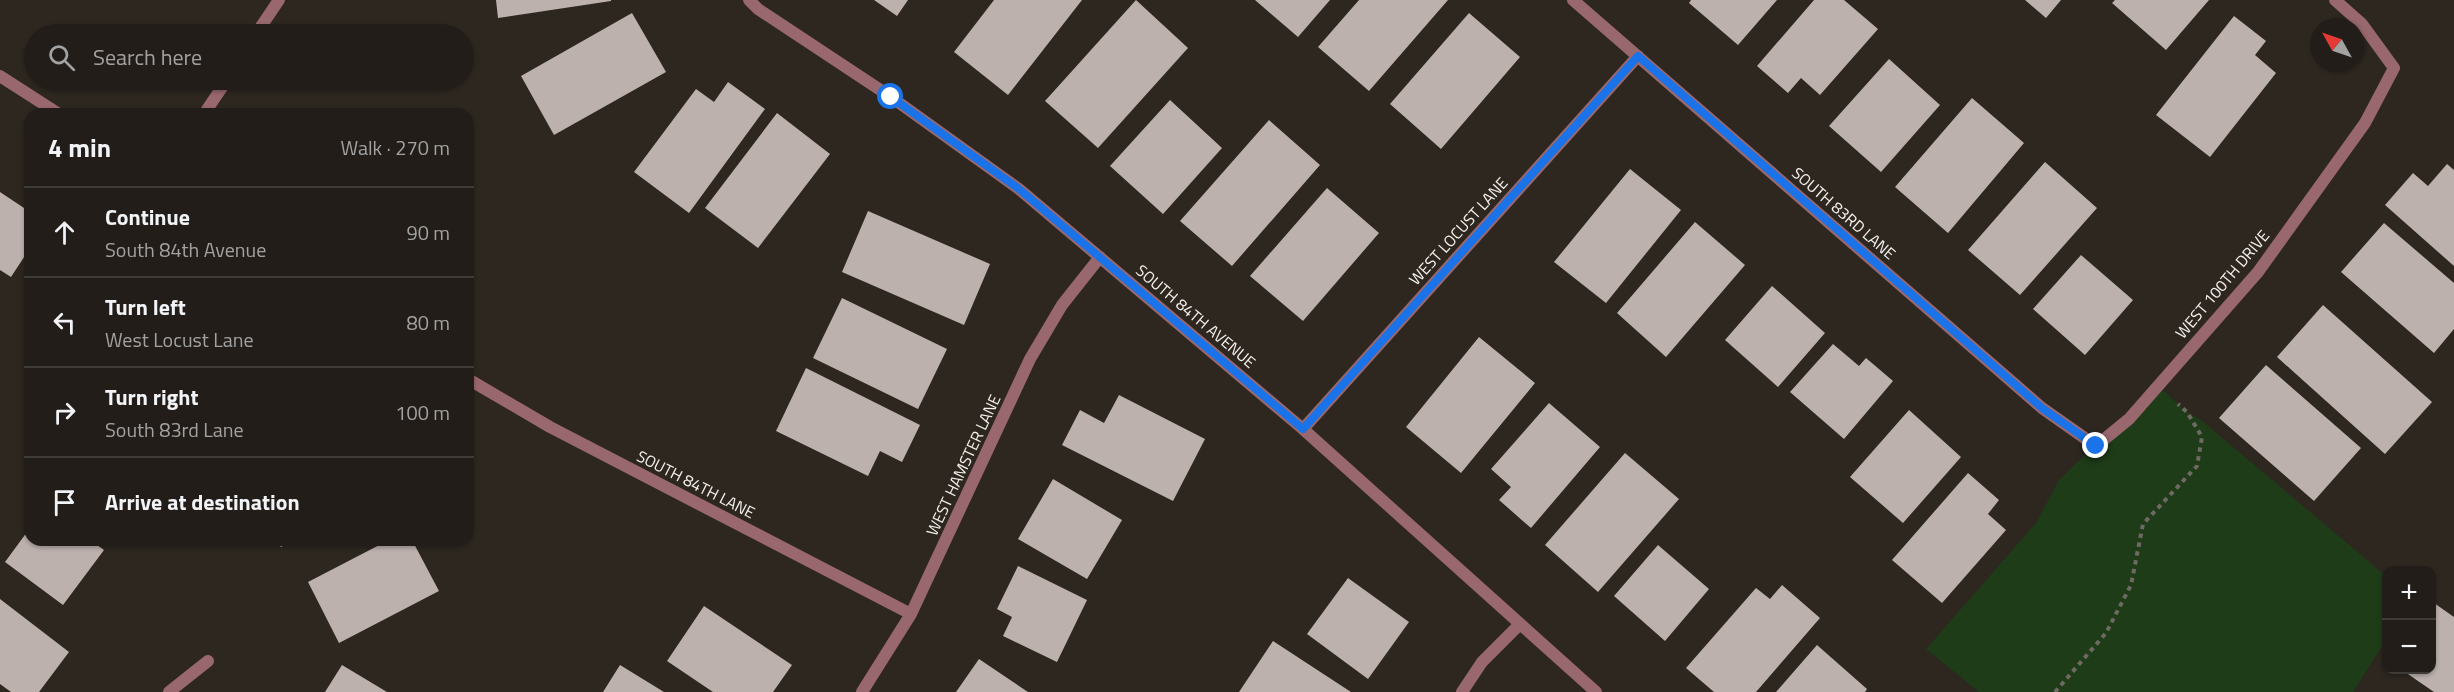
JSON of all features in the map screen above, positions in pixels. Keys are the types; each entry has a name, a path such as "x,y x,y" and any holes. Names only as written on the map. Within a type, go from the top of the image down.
{"street":[{"path":"263,24 279,0"},
{"name":"SOUTH 84TH AVENUE","path":"749,0 758,9 891,97 1019,189 1303,429 1596,692"},
{"name":"SOUTH 83RD LANE","path":"1573,0 2042,408 2096,446"},
{"name":"WEST 100TH DRIVE","path":"2096,446 2129,419 2258,272 2364,123 2394,68 2362,24 2335,0"},
{"name":"WEST LOCUST LANE","path":"1303,429 1638,56"},
{"path":"0,76 50,108"},
{"path":"208,108 220,90"},
{"name":"WEST HAMSTER LANE","path":"862,692 911,614 1030,359 1062,305 1100,257"},
{"name":"SOUTH 84TH LANE","path":"474,383 550,427 911,614"},
{"path":"1462,692 1482,662 1519,625"},
{"path":"169,692 208,661"}],"path":[{"path":"2055,692 2106,633 2131,585 2143,524 2198,466 2202,437 2187,412 2157,385"}],"green space":[{"path":"2157,385 2382,573 2382,646 2353,692 1979,692 1926,649 2036,523 2059,480"}],"building":[{"path":"496,0 611,0 611,1 498,18"},
{"path":"874,0 908,0 897,16"},
{"path":"994,0 1082,0 1008,95 954,52"},
{"path":"1136,0 1188,48 1098,148 1045,101"},
{"path":"1255,0 1330,0 1298,37"},
{"path":"1359,0 1448,0 1369,91 1318,47"},
{"path":"1691,0 1777,0 1738,45 1689,3"},
{"path":"1814,0 1844,0 1878,29 1820,95 1801,78 1788,93 1757,66"},
{"path":"2025,0 2061,0 2046,18"},
{"path":"2115,0 2209,0 2166,50 2112,3"},
{"path":"632,13 666,72 554,135 521,76"},
{"path":"1469,13 1520,57 1441,149 1390,104"},
{"path":"2234,16 2266,41 2255,55 2276,73 2210,157 2156,115"},
{"path":"1889,59 1940,105 1881,172 1829,126"},
{"path":"728,82 765,109 689,213 634,172 696,89 714,102"},
{"path":"1972,98 2024,143 1948,233 1895,187"},
{"path":"1170,100 1222,148 1163,214 1110,166"},
{"path":"777,113 830,154 758,248 705,208"},
{"path":"1269,120 1320,165 1232,266 1180,221"},
{"path":"2045,162 2097,208 2020,295 1968,250"},
{"path":"2447,164 2454,170 2454,266 2385,205 2413,173 2428,186"},
{"path":"1630,169 1681,210 1606,303 1554,262"},
{"path":"1327,188 1379,233 1303,321 1250,276"},
{"path":"0,192 24,208 24,257 11,277 0,270"},
{"path":"868,211 990,264 964,325 842,272"},
{"path":"1695,222 1745,265 1666,357 1617,313"},
{"path":"2384,223 2454,283 2454,329 2434,353 2341,272"},
{"path":"2081,255 2133,300 2085,355 2033,309"},
{"path":"1772,286 1825,333 1778,387 1725,340"},
{"path":"842,298 947,349 918,409 813,358"},
{"path":"2323,305 2432,402 2385,454 2277,357"},
{"path":"1479,337 1535,383 1461,473 1406,427"},
{"path":"1833,344 1859,366 1866,358 1893,381 1844,439 1790,392"},
{"path":"2266,365 2361,448 2314,501 2219,418"},
{"path":"806,368 920,425 902,462 880,451 868,476 776,431"},
{"path":"1119,395 1205,439 1173,501 1062,445 1080,410 1104,423"},
{"path":"1549,403 1600,447 1531,528 1499,500 1511,487 1491,469"},
{"path":"1909,410 1961,457 1903,523 1850,477"},
{"path":"1625,453 1679,499 1598,592 1545,545"},
{"path":"1968,473 1999,500 1988,514 2006,530 1942,603 1892,560"},
{"path":"1053,479 1122,520 1087,579 1018,539"},
{"path":"24,536 24,546 98,546 104,550 63,605 5,562"},
{"path":"1658,545 1709,589 1665,641 1614,596"},
{"path":"377,546 415,546 439,591 339,643 308,582"},
{"path":"1018,566 1087,600 1057,662 1003,636 1012,617 997,609"},
{"path":"1348,578 1409,622 1368,679 1307,634"},
{"path":"1782,585 1820,618 1756,692 1714,692 1686,668 1756,588 1770,599"},
{"path":"0,599 69,652 39,692 11,692 0,684"},
{"path":"2436,604 2454,617 2454,692 2434,692 2408,674 2436,674"},
{"path":"704,606 792,665 773,692 713,692 667,661"},
{"path":"1273,641 1351,692 1239,692"},
{"path":"1817,645 1867,689 1865,692 1776,692"},
{"path":"979,659 1028,692 956,692"},
{"path":"342,665 387,692 325,692"},
{"path":"620,665 664,692 603,692"}],"route":[{"path":"891,97 1019,189 1303,429 1638,56 2042,408 2096,446"}]}
